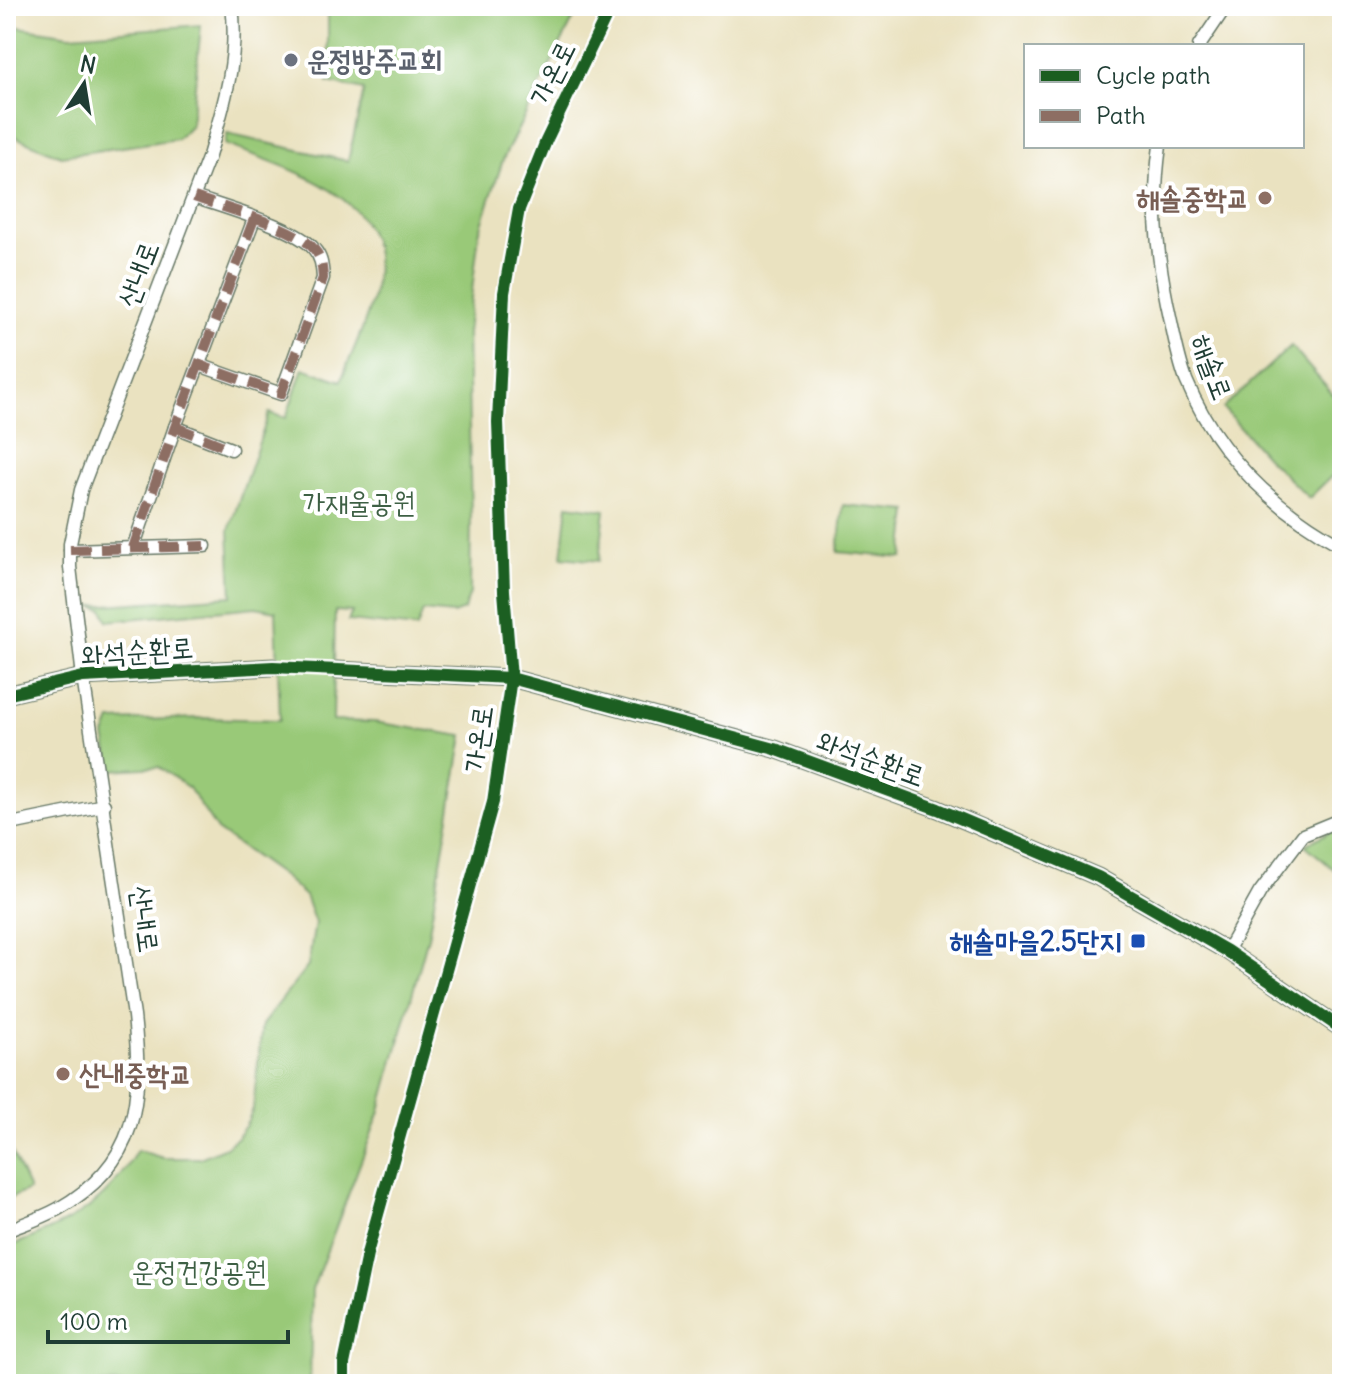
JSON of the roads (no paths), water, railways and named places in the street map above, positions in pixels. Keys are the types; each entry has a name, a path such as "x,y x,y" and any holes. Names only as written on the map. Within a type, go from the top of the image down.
{"street":[{"name":"산내로","path":"6,1231 58,1209 103,1176 126,1139 137,1104 139,1065 134,1016 83,677 70,550 81,490 209,156 234,52 232,6"},
{"name":"가온로","path":"344,1384 344,1364 368,1250 493,802 511,678 504,591 498,422 504,293 519,209 546,141 611,6"},
{"path":"1200,44 1226,6"},
{"name":"해솔로","path":"1160,148 1154,215 1158,252 1176,346 1186,379 1205,419 1245,473 1265,494 1304,525 1342,546"},
{"path":"194,197 298,235 313,247 322,261 323,278 281,394 199,365"},
{"path":"133,548 254,219"},
{"path":"175,427 231,449"},
{"path":"70,550 205,546"},
{"name":"와석순환로","path":"6,695 83,677 273,667"},
{"name":"와석순환로","path":"337,670 511,678 775,749 938,809 1098,877 1227,951 1342,1029"},
{"path":"6,825 104,805"},
{"path":"1227,951 1260,892 1303,835 1342,819"}],"tunnel":[{"path":"273,667 337,670"}],"place":[{"name":"운정방주교회","path":"291,60"},
{"name":"해솔중학교","path":"1265,198"},
{"name":"해솔마을2.5단지","path":"1138,941"},
{"name":"산내중학교","path":"63,1074"}],"park label":[{"name":"가재울공원","path":"359,502"},
{"name":"운정건강공원","path":"199,1271"}]}
